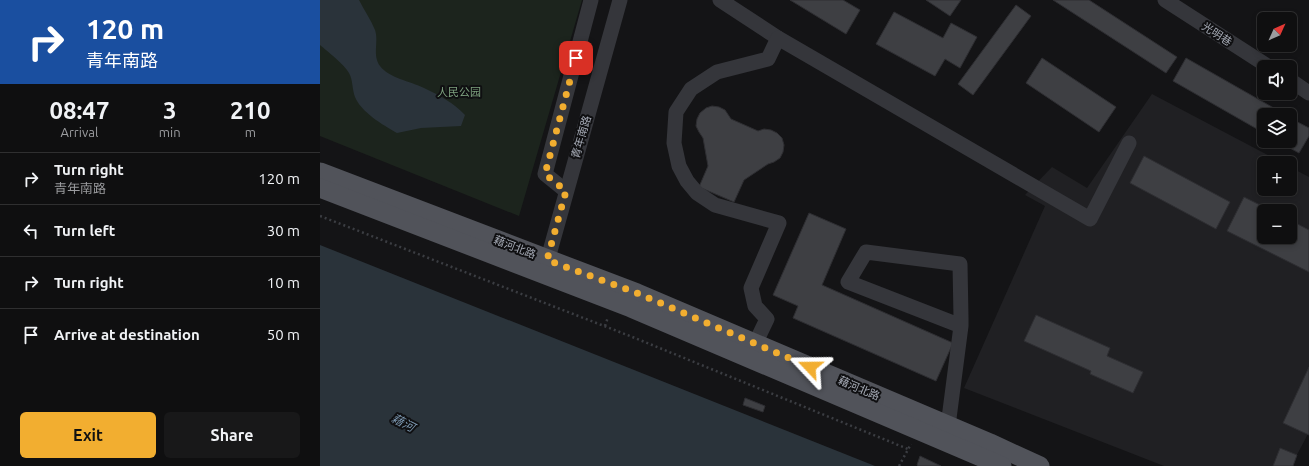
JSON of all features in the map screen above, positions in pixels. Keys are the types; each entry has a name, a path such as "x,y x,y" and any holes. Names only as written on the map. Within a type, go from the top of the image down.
{"main road":[{"name":"藉河北路","path":"320,172 545,267 631,308 1002,466"},
{"name":"藉河北路","path":"320,188 545,267 637,293 1040,466"}],"street":[{"path":"566,191 545,174 591,0"},
{"name":"青年南路","path":"545,267 620,0"},
{"path":"720,0 778,38 1090,219 1129,143"},
{"name":"光明巷","path":"1165,0 1258,60"},
{"path":"755,344 767,319 755,306 751,288 780,223 715,205 697,193 679,166 676,156 674,143 676,112 691,89 717,72 768,59 778,38"},
{"path":"1297,84 1309,92"},
{"path":"948,426 960,326 960,264 866,252 848,282 960,326"}],"path":[{"path":"320,216 630,336 908,449"},
{"path":"899,466 919,430"}],"shaded area":[{"path":"1152,94 1270,156 1257,156 1257,196 1297,196 1297,171 1309,177 1309,432 1291,466 1164,466 964,388 1045,206 1025,195 1052,167 1087,188"}],"green space":[{"name":"人民公园","path":"320,0 582,0 519,216 320,136"}],"water":[{"path":"320,0 359,0 375,30 376,57 380,66 389,74 424,88 441,96 451,103 465,115 461,126 421,128 397,133 367,113 355,97 351,79 347,70 336,58 320,45"},
{"name":"藉河","path":"320,245 875,466 320,466"}],"building":[{"path":"790,0 843,0 860,10 846,34"},
{"path":"926,0 961,0 950,16"},
{"path":"1053,0 1089,0 1177,57 1166,73"},
{"path":"1016,5 1031,16 973,95 958,84"},
{"path":"894,12 943,38 951,23 977,37 960,68 945,59 935,76 876,44"},
{"path":"1042,58 1116,107 1099,132 1026,83"},
{"path":"1186,58 1257,98 1257,100 1274,108 1257,108 1257,129 1173,81"},
{"path":"712,106 725,110 731,119 758,131 764,129 777,133 782,138 784,145 780,158 744,180 734,202 699,187 708,166 703,138 696,126 697,119 700,113 706,108"},
{"path":"1297,122 1309,128 1309,136 1299,153 1290,148 1297,148"},
{"path":"1144,156 1230,202 1216,229 1130,183"},
{"path":"1244,197 1258,204 1257,244 1297,244 1297,224 1309,230 1309,272 1227,231"},
{"path":"809,213 846,229 822,285 953,343 936,381 793,318 798,306 773,295"},
{"path":"1036,315 1110,348 1107,356 1143,372 1133,393 1090,374 1091,371 1024,341"},
{"path":"1309,367 1309,435 1283,423"},
{"path":"745,398 765,406 763,412 743,405"},
{"path":"1280,448 1297,455 1293,466 1273,466"},
{"path":"920,456 941,466 918,466"}],"route":[{"path":"576,58 545,174 566,191 547,260 637,293 810,367"}]}
